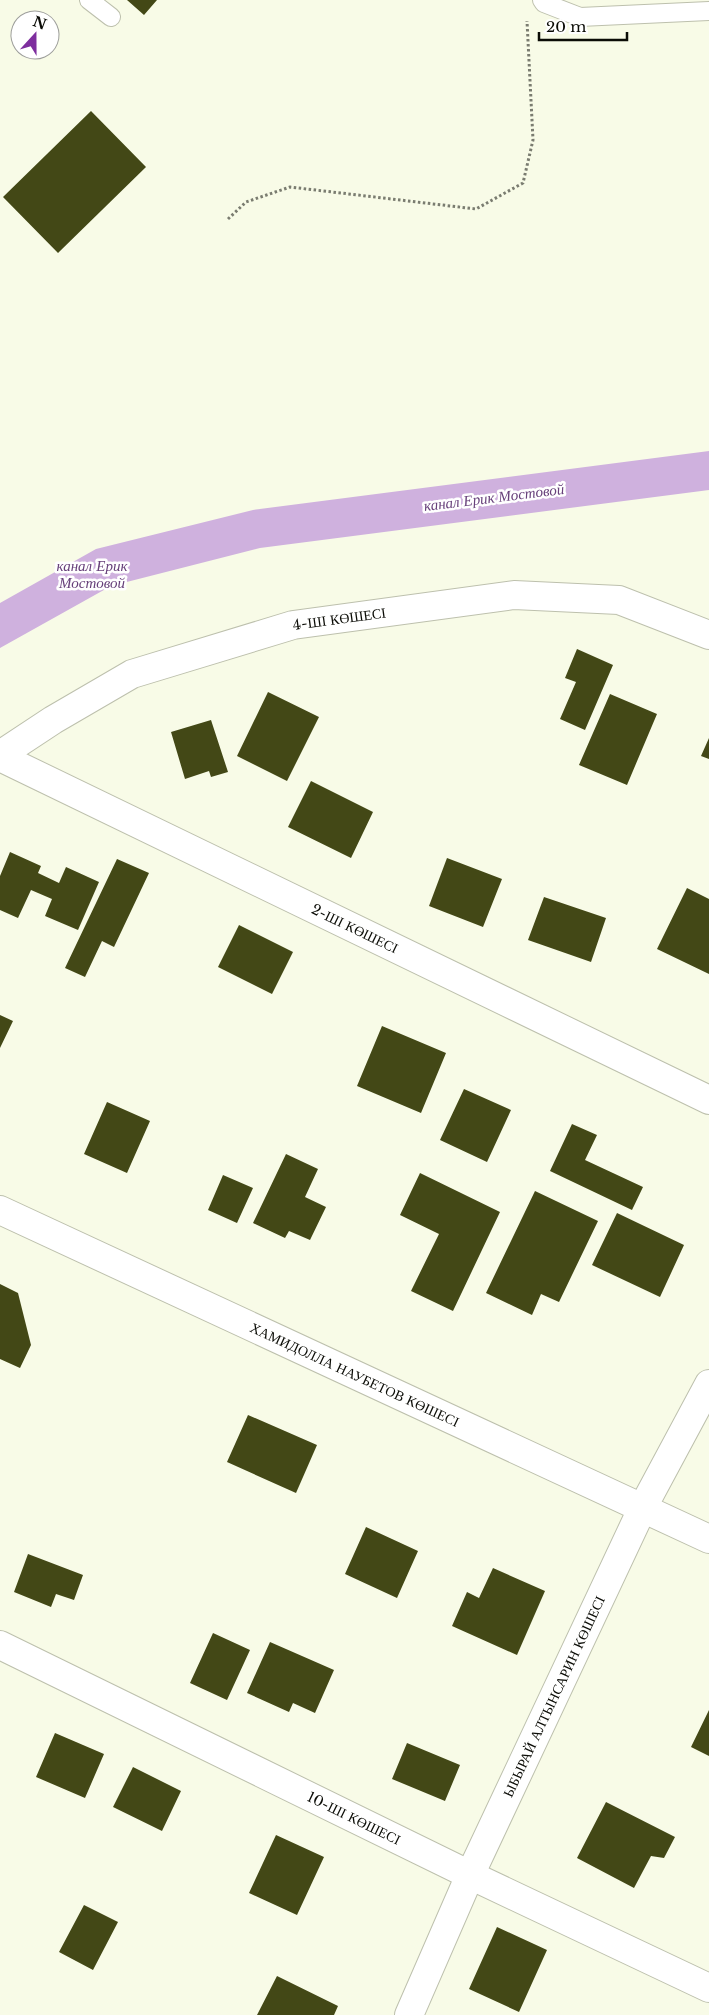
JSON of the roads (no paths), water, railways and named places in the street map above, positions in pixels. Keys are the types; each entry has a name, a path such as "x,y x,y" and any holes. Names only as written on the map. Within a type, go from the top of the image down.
{"street":[{"name":"4-ШІ КӨШЕСІ","path":"0,756 54,720 132,674 293,624 514,595 619,600 705,634"},
{"name":"2-ШІ КӨШЕСІ","path":"0,756 709,1100"},
{"name":"ХАМИДОЛЛА НАУБЕТОВ КӨШЕСІ","path":"0,1210 709,1539"},
{"name":"ЫБЫРАЙ АЛТЫНСАРИН КӨШЕСІ","path":"409,2015 470,1875 643,1507 709,1384"},
{"name":"10-ШІ КӨШЕСІ","path":"0,1645 470,1875 709,1988"}],"lane":[{"path":"89,0 111,17"},
{"path":"542,0 544,3 580,17 709,11"}],"water":[{"name":"канал Ерик Мостовой","path":"709,451 709,490 260,548 111,586 0,648 0,603 96,549 253,510"}]}
